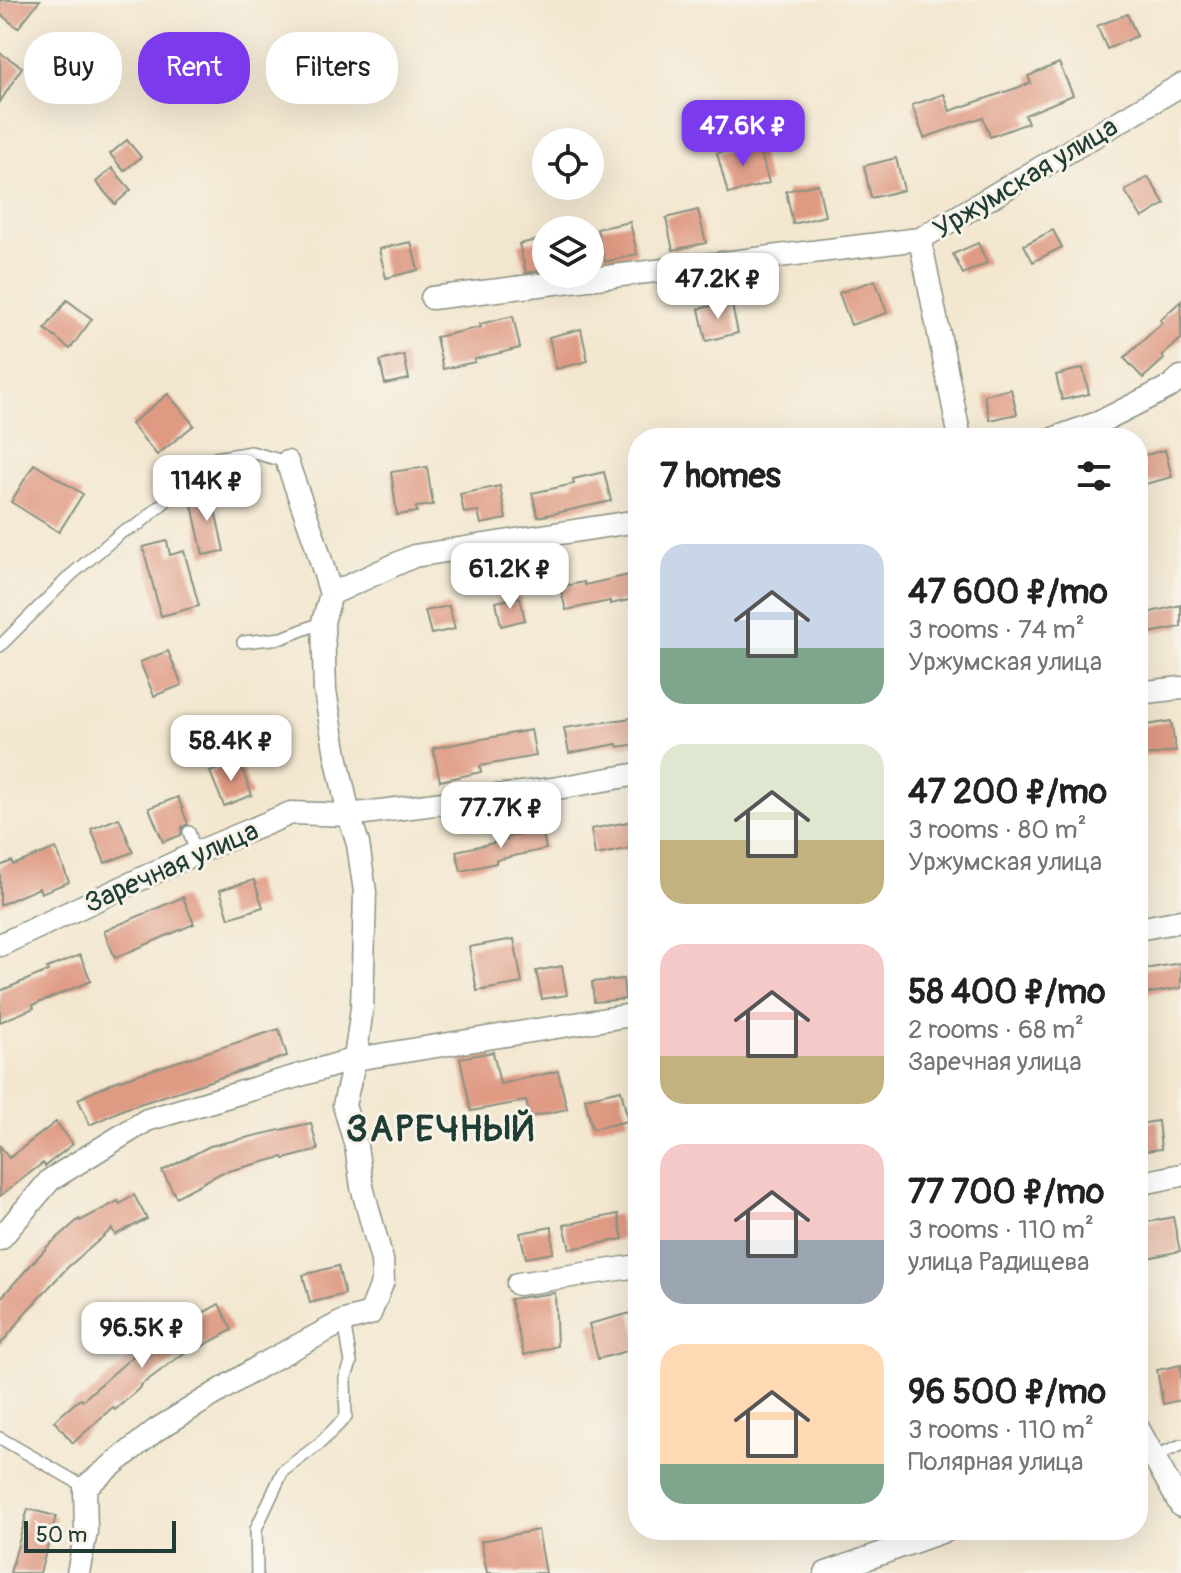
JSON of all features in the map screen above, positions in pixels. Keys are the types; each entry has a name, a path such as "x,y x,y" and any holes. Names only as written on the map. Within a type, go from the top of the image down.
{"street":[{"name":"Уржумская улица","path":"432,298 920,239 1181,85"},
{"path":"920,239 958,428"},
{"path":"1083,428 1171,386 1181,377"},
{"path":"78,1573 86,1532 85,1487 156,1430 260,1366 344,1321 370,1314 383,1281 382,1260 344,1105 355,1059 362,1008 365,892 358,844 336,755 325,691 323,622 331,594 287,462"},
{"path":"331,594 414,556 628,523"},
{"path":"1148,692 1181,688"},
{"name":"Заречная улица","path":"0,945 192,842 291,813 349,815 552,789 628,776"},
{"path":"1148,927 1181,921"},
{"path":"0,1239 50,1180 147,1120 355,1059 628,1016"},
{"path":"1148,1182 1181,1175"},
{"path":"518,1284 628,1268"},
{"path":"1148,1462 1181,1506"},
{"path":"826,1573 919,1540"}],"lane":[{"path":"0,646 71,575 122,532 138,525 216,458 251,452 287,462"},
{"path":"243,642 282,638 323,622"},
{"path":"257,1573 256,1529 283,1471 319,1444 346,1417 345,1379 351,1363 344,1321"},
{"path":"0,1438 85,1487"},
{"path":"1148,1458 1181,1445"}],"building":[{"path":"0,0 40,0 18,28 0,14"},
{"path":"1127,14 1137,36 1107,49 1097,26"},
{"path":"0,53 22,67 0,102"},
{"path":"1059,63 1073,95 1025,115 1028,123 990,137 983,117 924,138 912,105 944,94 950,111 1031,83 1028,76"},
{"path":"127,140 141,157 124,171 110,154"},
{"path":"758,143 769,183 728,194 717,153"},
{"path":"896,158 904,190 871,198 864,166"},
{"path":"112,168 131,190 115,204 96,182"},
{"path":"1148,177 1165,204 1142,218 1125,191"},
{"path":"818,184 825,216 793,224 786,191"},
{"path":"698,210 706,243 673,250 666,218"},
{"path":"630,222 637,254 605,262 604,228"},
{"path":"1053,230 1062,247 1033,262 1024,245"},
{"path":"532,241 532,272 526,273 519,244"},
{"path":"411,242 418,270 386,278 379,249"},
{"path":"978,243 987,263 963,274 953,254"},
{"path":"875,280 887,313 851,325 839,293"},
{"path":"67,300 92,319 70,349 45,329"},
{"path":"731,301 738,333 706,341 699,309"},
{"path":"1181,301 1181,339 1143,378 1124,358"},
{"path":"513,316 520,348 443,369 436,337"},
{"path":"581,329 588,361 556,369 549,337"},
{"path":"404,355 409,379 385,384 380,361"},
{"path":"1083,368 1089,394 1062,400 1056,375"},
{"path":"1011,389 1017,414 990,420 984,395"},
{"path":"168,394 194,425 157,455 131,424"},
{"path":"1165,450 1172,477 1148,483 1148,454"},
{"path":"34,464 83,494 59,532 11,502"},
{"path":"427,467 433,505 416,507 417,512 397,515 391,472"},
{"path":"604,472 611,501 538,517 532,493 574,484 573,479"},
{"path":"500,486 506,519 481,524 478,511 464,513 460,494"},
{"path":"211,491 224,551 203,555 190,496"},
{"path":"167,541 170,555 184,551 199,606 161,616 143,547"},
{"path":"628,575 628,600 566,610 560,587 584,582 585,585"},
{"path":"520,597 525,620 501,626 496,602"},
{"path":"1181,605 1181,627 1148,633 1148,613"},
{"path":"449,606 455,629 431,634 425,611"},
{"path":"168,651 182,685 154,696 140,662"},
{"path":"628,718 628,746 618,747 617,744 569,753 564,728"},
{"path":"1171,721 1176,751 1148,756 1148,725"},
{"path":"531,730 536,756 480,766 481,772 440,781 433,748"},
{"path":"239,761 252,795 224,806 210,772"},
{"path":"178,797 188,824 182,827 181,835 163,842 149,808"},
{"path":"119,818 133,852 105,863 91,829"},
{"path":"628,822 628,849 595,855 591,829"},
{"path":"542,829 546,849 461,871 456,851"},
{"path":"56,848 69,882 41,893 39,888 0,905 0,866 12,861 13,865"},
{"path":"254,880 263,907 229,918 220,890"},
{"path":"183,897 194,924 115,958 104,931"},
{"path":"514,939 522,983 477,991 469,947"},
{"path":"80,955 91,981 0,1022 0,991"},
{"path":"1181,963 1181,988 1148,993 1148,968"},
{"path":"562,966 567,995 542,999 536,971"},
{"path":"623,979 625,999 594,1002 592,982"},
{"path":"279,1029 287,1056 124,1109 90,1125 78,1099 114,1082"},
{"path":"493,1052 500,1084 558,1071 567,1109 530,1117 526,1101 471,1111 460,1058"},
{"path":"621,1090 628,1121 592,1129 585,1098"},
{"path":"1158,1121 1161,1149 1148,1151 1148,1122"},
{"path":"56,1122 73,1144 0,1196 0,1146 9,1158"},
{"path":"311,1123 318,1150 221,1173 176,1197 162,1171 210,1146"},
{"path":"134,1195 147,1219 115,1235 112,1229 68,1267 22,1316 0,1345 0,1299 48,1246 79,1219 118,1201 120,1204"},
{"path":"618,1214 623,1239 570,1249 564,1225"},
{"path":"1173,1217 1180,1251 1148,1258 1148,1222"},
{"path":"552,1227 553,1253 526,1258 520,1233"},
{"path":"338,1266 345,1294 310,1303 303,1275"},
{"path":"555,1293 557,1346 524,1355 510,1299"},
{"path":"219,1304 232,1330 201,1347 199,1342 141,1385 115,1410 113,1407 73,1443 54,1421 163,1333"},
{"path":"628,1314 628,1351 598,1359 589,1324"},
{"path":"1181,1365 1181,1400 1163,1404 1157,1370"},
{"path":"28,1509 56,1516 40,1573 10,1573"},
{"path":"538,1530 546,1573 487,1573 481,1541"}],"district":[{"name":"ЗАРЕЧНЫЙ","path":"441,1128"}]}
